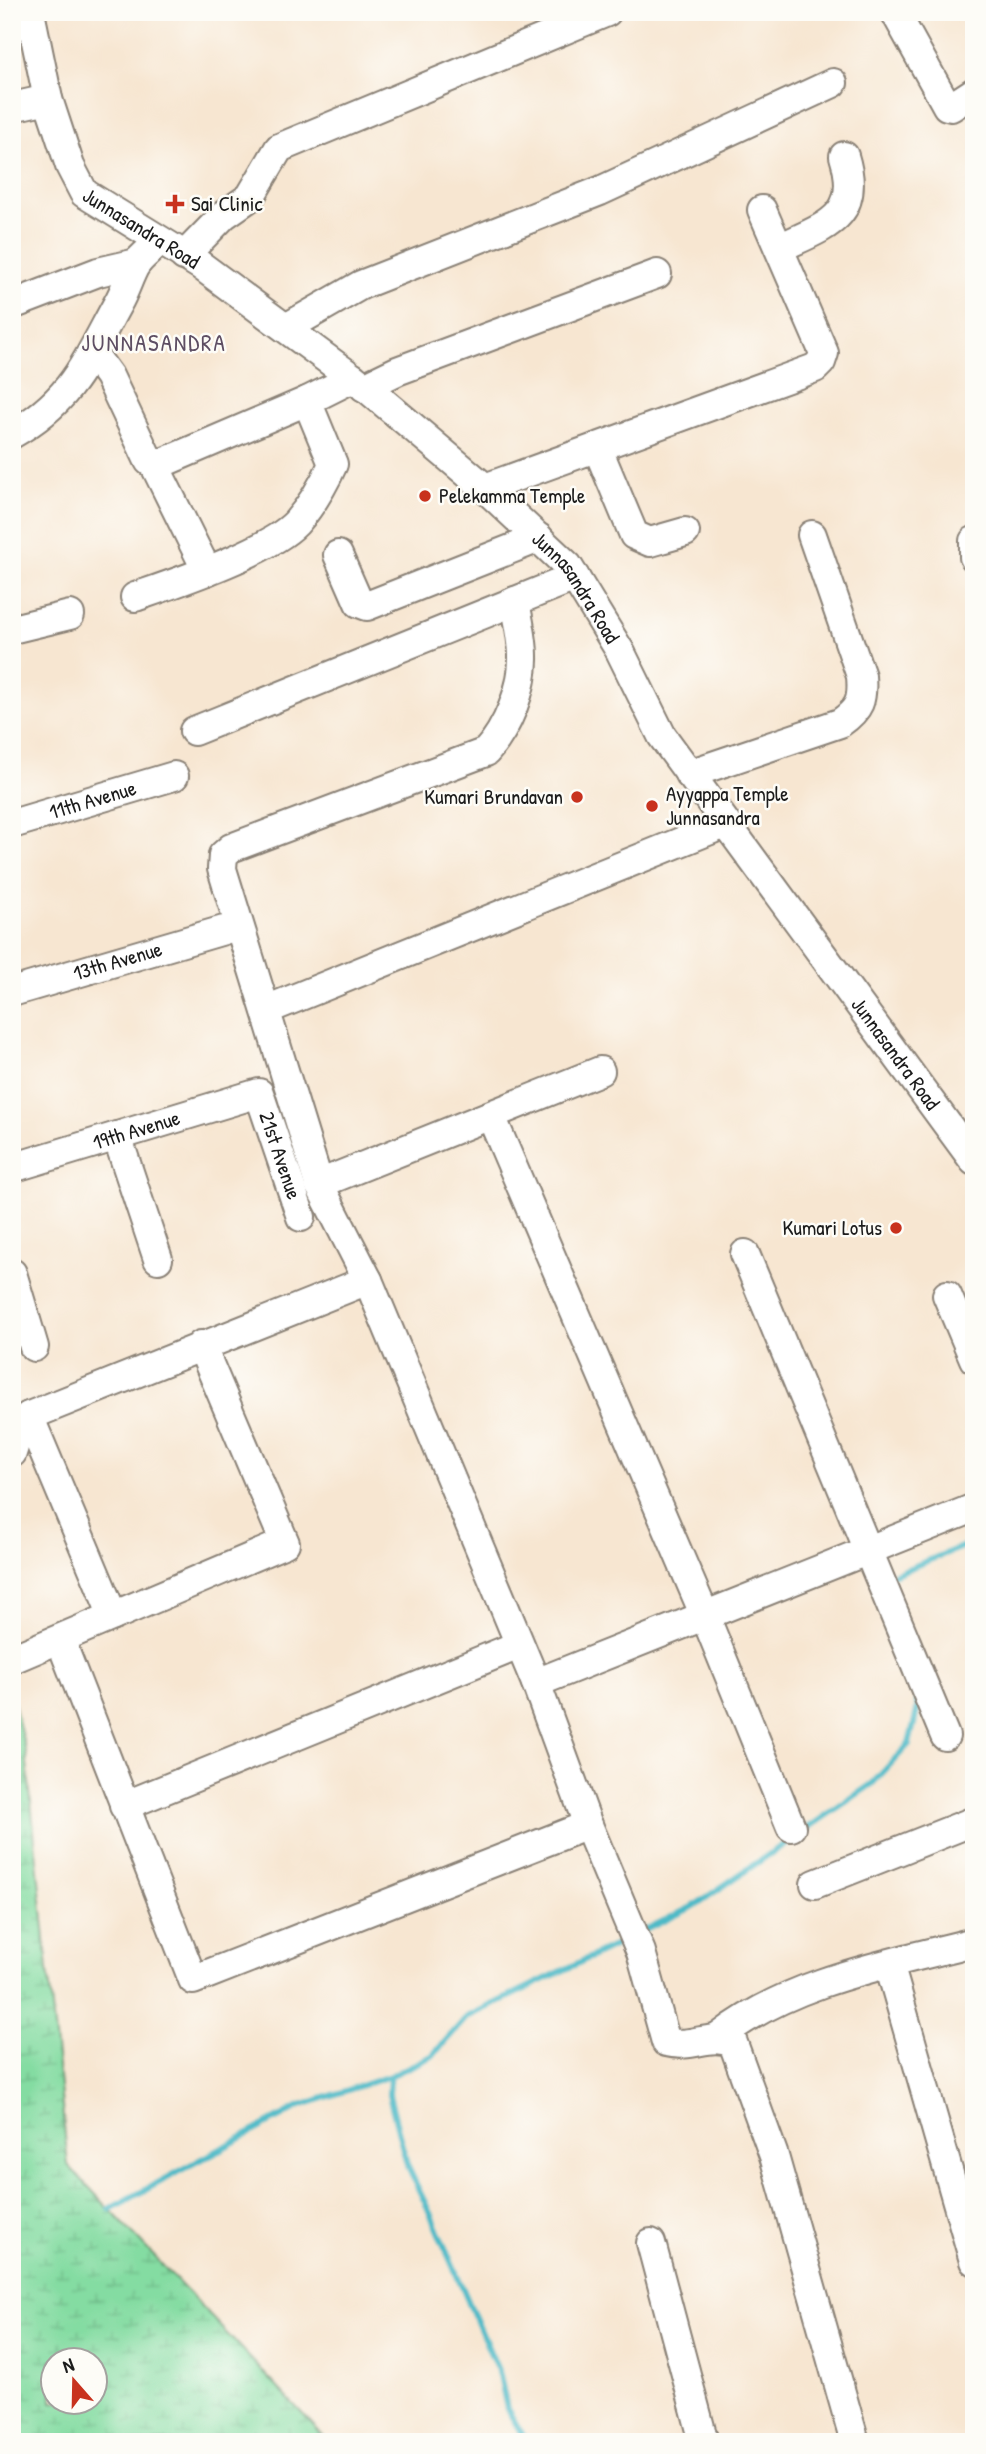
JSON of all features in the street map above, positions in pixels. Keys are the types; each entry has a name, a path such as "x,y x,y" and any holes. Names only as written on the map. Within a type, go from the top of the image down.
{"street":[{"name":"Junnasandra Road","path":"30,12 48,99 70,166 84,193 184,256 358,383 485,488 575,576 620,651 662,736 974,1161"},
{"path":"184,256 225,215 250,197 279,148 607,12"},
{"path":"895,12 948,107 974,92"},
{"path":"286,328 361,285 600,191 833,83"},
{"path":"12,107 48,99"},
{"path":"779,248 823,227 842,212 849,200 851,180 844,156"},
{"path":"485,488 815,368 821,362 824,353 762,210"},
{"path":"12,434 47,413 68,391 93,354 102,329 118,304 137,263 159,241"},
{"path":"12,305 98,272 137,263"},
{"path":"155,466 307,401 397,371 657,274"},
{"path":"93,354 109,376 149,461 155,466 207,571"},
{"path":"135,597 207,571 274,538 295,523 325,481 333,464 307,401"},
{"path":"597,447 634,536 650,542 685,531"},
{"path":"689,774 840,723 857,711 862,696 861,676 812,535"},
{"path":"338,555 359,603 367,606 539,538"},
{"path":"974,541 974,557"},
{"path":"194,731 575,576"},
{"path":"515,601 523,658 518,689 499,738 486,752 231,848 223,855 222,869 319,1184 368,1280 536,1683 588,1825 636,1939 666,2042 683,2046 719,2037 745,2017 769,2005 889,1964 974,1941"},
{"path":"12,629 70,615"},
{"name":"11th Avenue","path":"12,824 174,776"},
{"path":"266,1010 725,824"},
{"name":"13th Avenue","path":"12,992 224,930"},
{"path":"319,1184 600,1071"},
{"name":"19th Avenue","path":"12,1168 259,1093"},
{"name":"21st Avenue","path":"259,1093 301,1217"},
{"path":"491,1116 705,1616 791,1827"},
{"path":"117,1136 158,1259"},
{"path":"745,1254 870,1549 945,1736"},
{"path":"12,1273 34,1347"},
{"path":"12,1453 22,1421 29,1416 368,1280"},
{"path":"947,1294 974,1359"},
{"path":"12,1659 285,1544 201,1345"},
{"path":"29,1416 113,1616"},
{"path":"536,1683 974,1508"},
{"path":"60,1639 193,1980 588,1825"},
{"path":"124,1806 519,1645"},
{"path":"815,1884 974,1821"},
{"path":"889,1964 974,2261"},
{"path":"719,2037 733,2043 774,2156 855,2442"},
{"path":"651,2243 704,2442"}],"green space":[{"path":"12,1696 26,1752 68,2165 329,2442 12,2442"}],"waterway":[{"path":"890,1576 974,1542"},
{"path":"641,1932 694,1906 872,1784 909,1744 918,1707 916,1701"},
{"path":"110,2209 300,2106 390,2076 432,2056 467,2017 628,1939"},
{"path":"390,2076 389,2095 407,2165 500,2375 507,2409 527,2442"}],"place":[{"name":"Sai Clinic","path":"175,204"},
{"name":"Pelekamma Temple","path":"425,496"},
{"name":"Kumari Brundavan","path":"577,797"},
{"name":"Ayyappa Temple Junnasandra","path":"652,806"},
{"name":"Kumari Lotus","path":"896,1228"}],"district":[{"name":"JUNNASANDRA","path":"154,343"}]}
